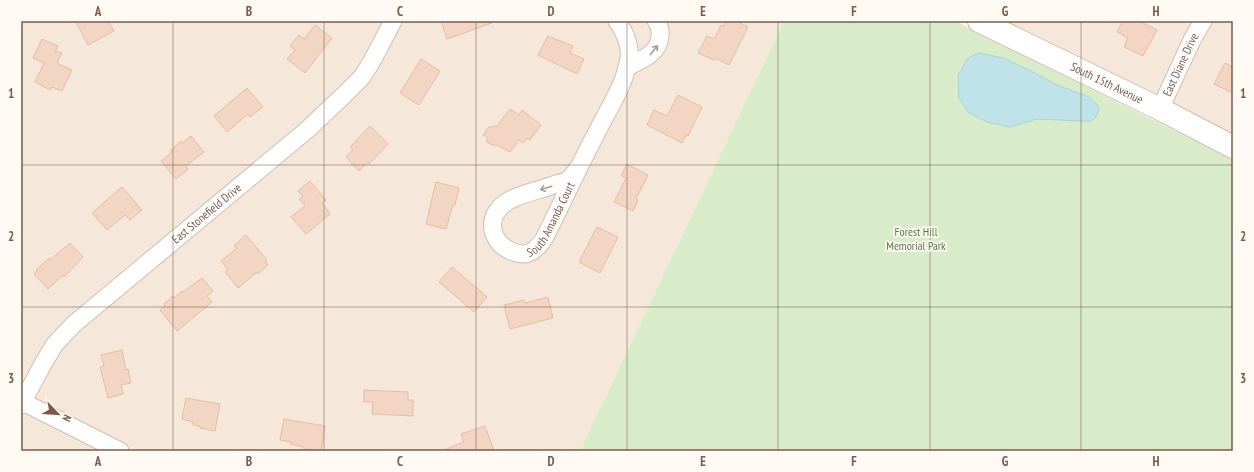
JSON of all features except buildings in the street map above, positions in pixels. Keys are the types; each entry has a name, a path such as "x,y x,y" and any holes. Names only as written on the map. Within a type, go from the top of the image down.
{"street":[{"name":"East Stonefield Drive","path":"22,403 55,344 74,324 307,130 344,96 362,77 372,61 392,21"},
{"name":"South Amanda Court","path":"578,168 568,180 514,198 504,204 497,210 493,220 492,229 495,238 517,254 530,253 539,247 544,239 621,84 627,67 629,56 627,41 617,21"},
{"path":"627,67 645,58 655,50 660,40 659,25 656,21"},
{"name":"South 15th Avenue","path":"979,21 1160,109 1233,147"},
{"name":"East Diane Drive","path":"1160,109 1193,38 1203,21"},
{"path":"22,403 120,451"}],"shaded area":[{"path":"21,21 784,21 580,451 21,451"},
{"path":"994,21 1233,21 1233,140"}],"green space":[{"name":"Forest Hill Memorial Park","path":"784,21 955,21 1233,160 1233,451 580,451"}],"water":[{"path":"979,53 1003,58 1057,85 1089,97 1097,104 1099,110 1096,117 1092,121 1037,119 1010,127 987,122 968,112 959,98 958,76 968,58"}]}
